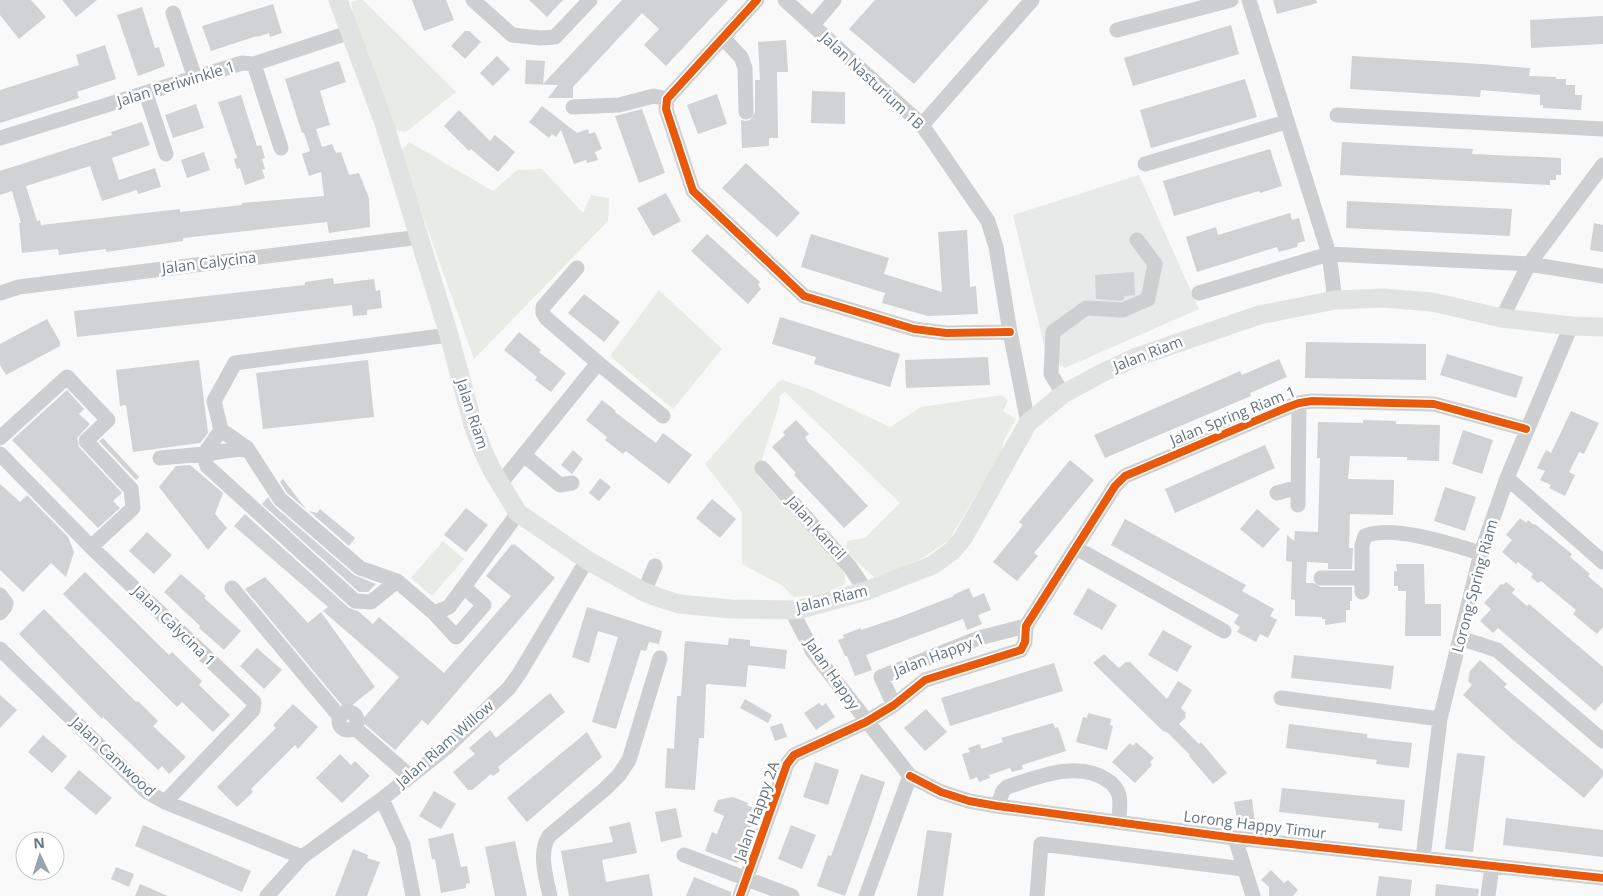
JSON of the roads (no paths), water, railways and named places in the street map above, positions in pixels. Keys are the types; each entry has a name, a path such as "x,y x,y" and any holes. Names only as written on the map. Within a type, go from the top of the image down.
{"main road":[{"name":"Jalan Riam","path":"338,0 384,122 449,334 473,426 500,484 518,512 587,560 644,592 679,604 731,610 797,610 866,591 933,565 952,551 962,538 1028,422 1064,394 1134,358 1259,315 1335,300 1383,298 1432,302 1502,318 1571,326 1603,327"}],"street":[{"path":"473,0 512,35 540,38 556,37 590,0"},
{"path":"757,0 667,99 666,109 693,191 804,296 914,329 946,333 1010,332"},
{"name":"Jalan Nasturium 1B","path":"786,0 922,126 988,221 996,247 1010,332 1028,422"},
{"path":"812,25 834,0"},
{"path":"922,126 1032,0"},
{"path":"1117,30 1231,0"},
{"path":"1249,0 1329,254 1335,300"},
{"path":"173,13 195,78"},
{"name":"Jalan Periwinkle 1","path":"0,138 242,63 254,64 351,32"},
{"path":"723,38 741,57 745,68 746,112"},
{"path":"254,64 281,148"},
{"path":"146,94 166,154"},
{"path":"573,107 619,105 654,96 667,99"},
{"path":"1337,115 1603,129"},
{"path":"1145,164 1286,122"},
{"path":"1502,318 1529,264 1603,165"},
{"name":"Jalan Calycina","path":"0,293 18,287 420,238"},
{"path":"1064,394 1052,374 1053,332 1086,308 1123,310 1148,299 1154,264 1137,240"},
{"path":"1199,293 1329,254 1529,264 1603,276"},
{"path":"577,268 542,306 543,313 546,318 598,363 663,416"},
{"name":"Lorong Spring Riam","path":"1423,858 1440,719 1481,554 1526,429 1571,326"},
{"path":"449,334 235,363 214,401 221,430 247,448 280,499 360,568 397,581 434,613 456,637 484,606 464,587"},
{"path":"500,484 598,363"},
{"path":"0,438 67,377 108,420 86,441 131,489 133,508 91,547"},
{"path":"1298,506 1299,402"},
{"name":"Jalan Spring Riam 1","path":"1028,624 1116,486 1125,476 1299,402 1434,404 1526,429"},
{"path":"221,430 204,454 207,466 355,600 371,602 397,581"},
{"path":"160,458 247,448"},
{"name":"Jalan Calycina 1","path":"0,454 91,547 254,702 253,710 165,802"},
{"path":"524,455 560,485 572,483"},
{"name":"Jalan Kancil","path":"762,468 850,567 866,591"},
{"path":"1507,478 1603,562"},
{"path":"1277,493 1298,487"},
{"path":"434,613 449,607 518,512"},
{"path":"1321,578 1362,585 1362,545 1366,536 1374,532 1419,536 1481,554"},
{"path":"1076,548 1224,632"},
{"name":"Jalan Riam Willow","path":"267,896 302,857 382,799 446,748 514,681 587,560"},
{"path":"644,592 655,566"},
{"path":"232,588 340,717 339,723 342,728 349,730 355,728 410,776"},
{"path":"0,596 6,603 0,613"},
{"name":"Jalan Happy","path":"797,610 796,620 813,652 910,776"},
{"name":"Jalan Happy 1","path":"866,722 894,705 925,680 1020,650 1025,642 1028,624 979,638 881,678 894,705"},
{"path":"1460,638 1497,650 1603,741"},
{"name":"Jalan Camwood","path":"2,656 147,792 165,802 302,857"},
{"path":"550,896 543,853 544,844 549,836 612,782 629,760 660,658"},
{"path":"1281,698 1440,719"},
{"name":"Jalan Happy 2A","path":"740,896 787,764 794,755 866,722"},
{"path":"997,806 1007,786 1065,771 1079,770 1099,774 1111,783 1119,793 1119,822"},
{"path":"866,896 910,776"},
{"name":"Lorong Happy Timur","path":"910,776 941,792 969,801 997,806 1235,838 1603,878"},
{"path":"382,799 403,846 413,896"},
{"path":"1235,838 1253,896"},
{"path":"1037,896 1041,844 1244,869"},
{"path":"684,855 792,896"},
{"path":"1488,896 1492,866"}]}
